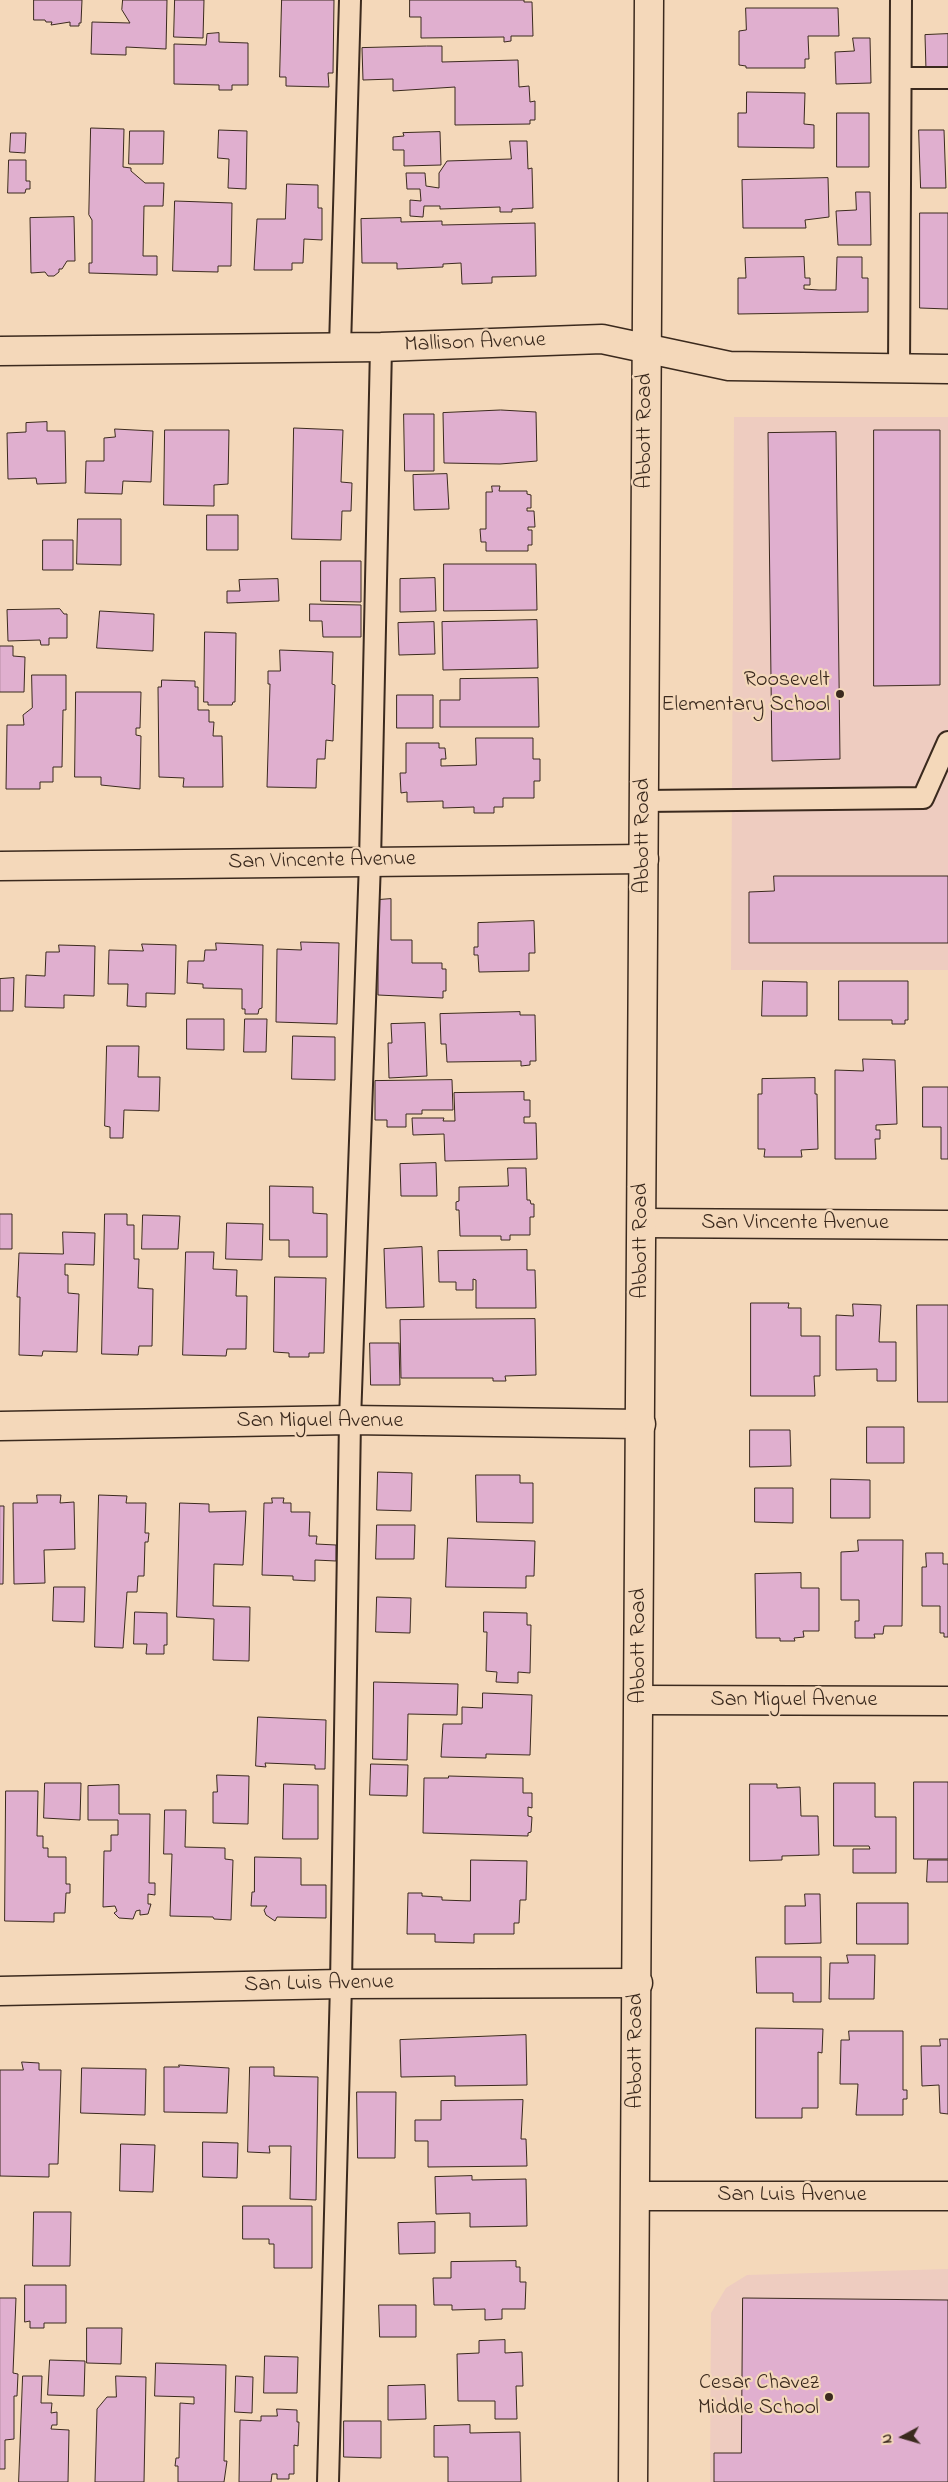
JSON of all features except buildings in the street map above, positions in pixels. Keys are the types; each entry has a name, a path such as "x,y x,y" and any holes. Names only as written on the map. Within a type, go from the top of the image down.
{"street":[{"name":"Abbott Road","path":"633,2482 638,1983 649,0"},
{"name":"Mallison Avenue","path":"0,351 381,347 602,339 729,366 948,369"},
{"name":"San Vincente Avenue","path":"0,866 644,859"},
{"name":"San Vincente Avenue","path":"642,1223 948,1225"},
{"name":"San Miguel Avenue","path":"0,1426 350,1420 641,1424"},
{"name":"San Miguel Avenue","path":"639,1700 948,1701"},
{"name":"San Luis Avenue","path":"0,1991 341,1984 638,1983"},
{"name":"San Luis Avenue","path":"636,2196 948,2196"}],"lane":[{"path":"340,347 350,0"},
{"path":"899,369 901,0"},
{"path":"900,78 948,78"},
{"path":"328,2482 341,1984 350,1420 370,862 381,347"},
{"path":"644,801 923,798 948,742"}],"shaded area":[{"name":"Roosevelt Elementary School","path":"734,417 948,417 948,970 731,970"},
{"name":"Cesar Chavez Middle School","path":"948,2269 948,2482 710,2482 711,2313 726,2288 747,2275"}],"place":[{"name":"Roosevelt Elementary School","path":"840,694"},
{"name":"Cesar Chavez Middle School","path":"829,2397"}]}
